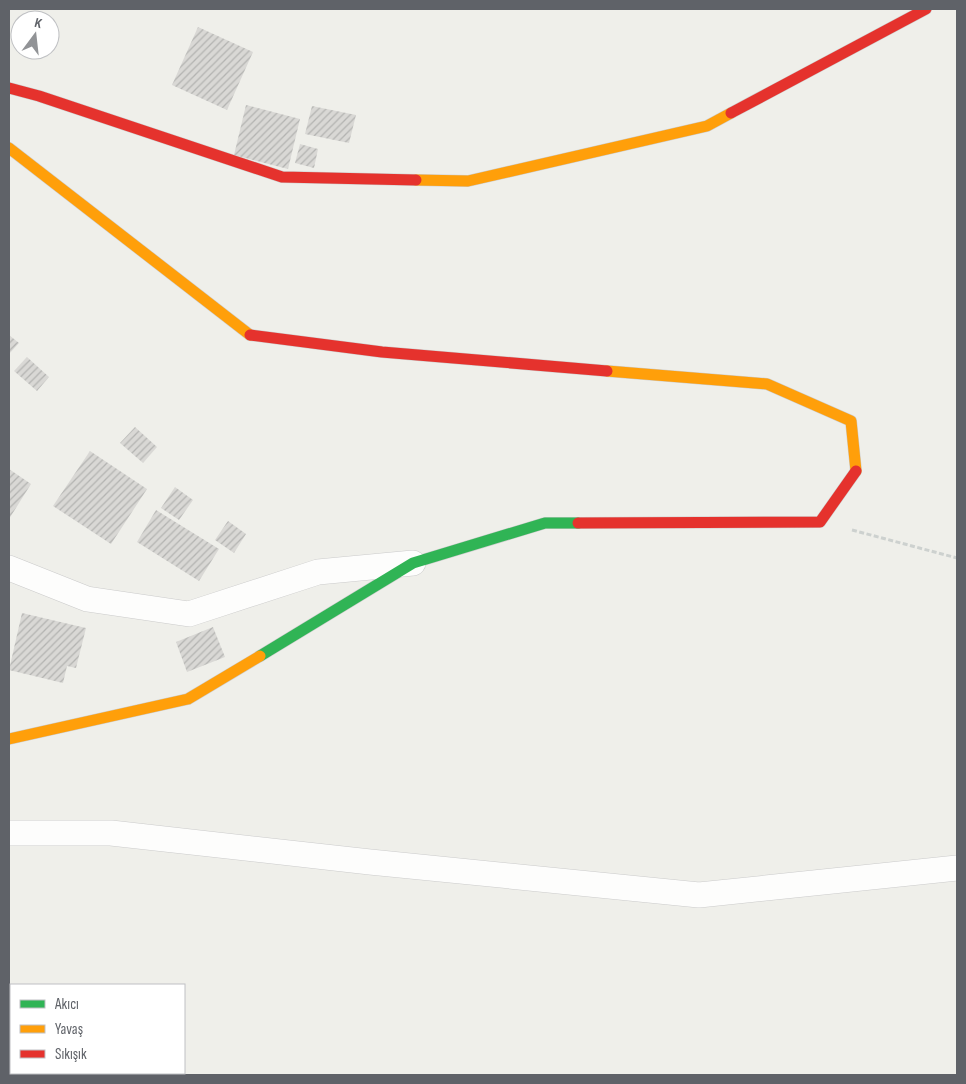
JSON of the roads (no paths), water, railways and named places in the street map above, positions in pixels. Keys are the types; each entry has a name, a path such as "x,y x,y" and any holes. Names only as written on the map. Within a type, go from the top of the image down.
{"street":[{"path":"9,88 39,96 282,177 468,181 707,126 926,9"},
{"path":"9,148 251,336 382,352 767,384 851,421 856,471 820,522 545,524 413,563 318,572 189,614 87,599 9,568"},
{"path":"9,739 188,699 413,563"},
{"path":"9,833 111,833 370,862 699,895 957,868"}]}
